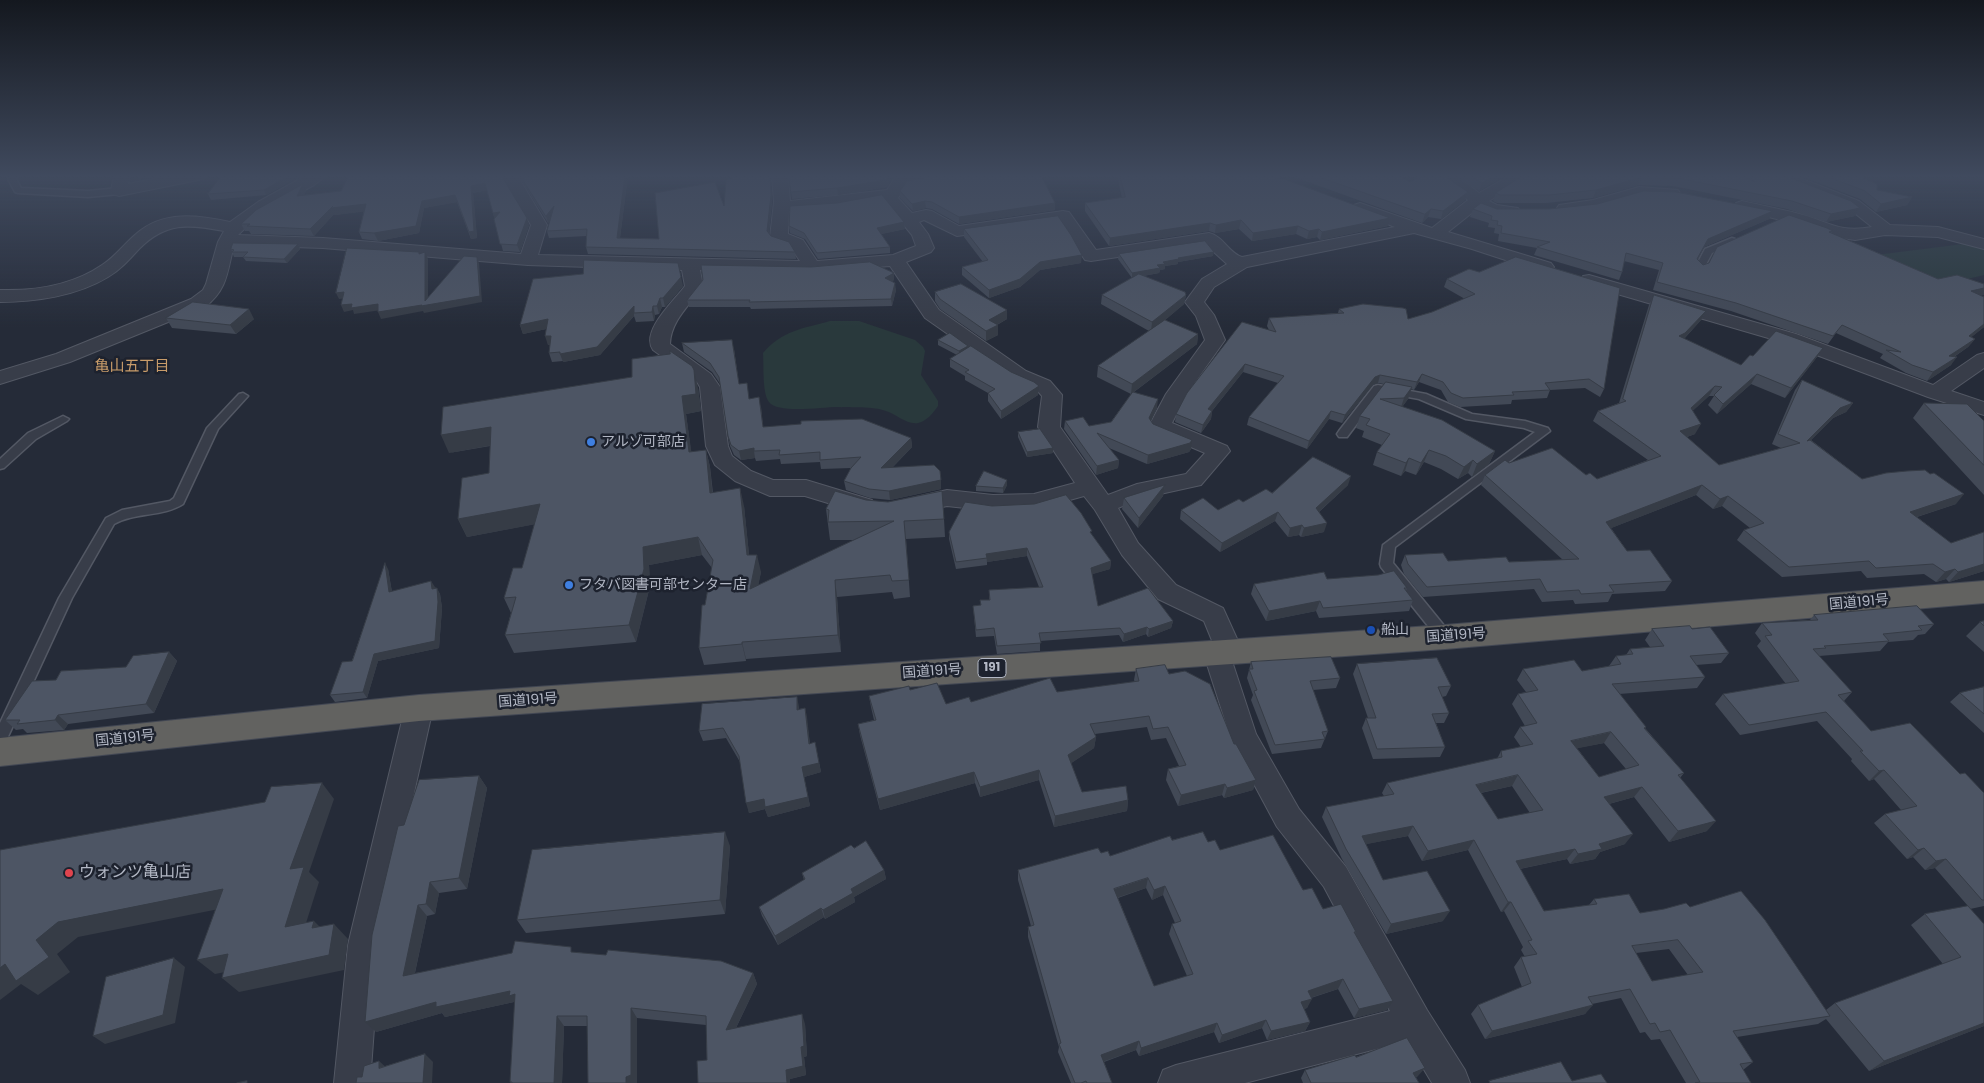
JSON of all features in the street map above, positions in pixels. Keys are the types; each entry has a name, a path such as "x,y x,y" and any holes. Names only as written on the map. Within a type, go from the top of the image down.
{"highway":[{"name":"国道191号","path":"0,752 420,708 1445,637 1668,620 1984,592"}],"street":[{"path":"0,296 23,295 63,288 90,279 109,269 147,233 162,226"},
{"path":"214,226 231,234 528,260 812,266 896,260 925,248 920,234 913,226"},
{"path":"0,378 63,358 198,303 213,288 231,234 241,226"},
{"path":"528,260 538,226"},
{"path":"780,226 779,237 797,244 812,266"},
{"path":"946,226 957,231 996,226"},
{"path":"1070,226 1091,256 1209,238 1230,260 1241,263"},
{"path":"1407,226 1789,338 1935,393 1984,409"},
{"path":"1434,234 1445,226"},
{"path":"1815,226 1828,230 1855,234 1884,230 1938,232 1984,244"},
{"path":"1879,226 1884,230"},
{"path":"691,264 694,286 664,325 659,336 660,346 704,378 710,387 717,446 723,460 743,476 770,488 806,488 869,508 887,510 947,498 993,503 1034,502 1137,492 1193,480 1218,451 1160,426 1176,394 1215,340 1205,315 1194,302 1208,283 1241,263 1414,228"},
{"path":"896,260 910,284 932,314 1019,375 1043,385 1052,395 1049,427 1130,549 1167,592 1214,615 1244,737 1288,818 1335,877 1415,1022 1452,1083"},
{"path":"1935,393 1984,359"},
{"path":"352,1083 364,945 420,708"},
{"path":"1176,1083 1415,1022"}],"lane":[{"path":"1700,268 1708,252 1743,236"},
{"path":"1343,434 1378,388 1422,396 1470,417 1525,425 1544,431 1389,545 1386,564 1445,637"},
{"path":"0,739 66,598 110,521 122,514 173,505 179,501 213,428 244,396"},
{"path":"0,465 32,436 63,419"}],"shaded area":[{"path":"1971,243 1984,247 1984,275 1942,285 1876,255"},
{"path":"830,321 859,321 915,340 923,347 925,351 921,375 938,401 938,406 932,414 918,423 914,423 906,421 890,412 875,408 791,409 774,406 769,402 764,386 763,353 778,339 794,331"}],"building":[{"path":"247,226 248,226 313,226 310,229"},
{"path":"361,226 416,226 374,233 359,232"},
{"path":"467,226 474,226 474,231 469,232"},
{"path":"496,226 524,226 517,245 500,244"},
{"path":"549,226 619,226 617,238 659,239 658,226 768,226 767,231 771,236 789,242 795,252 586,247 587,229 547,231"},
{"path":"789,226 888,226 877,228 890,247 817,253 804,233"},
{"path":"989,226 1065,226 1082,255 1040,262 1020,279 989,290 962,267 988,260 964,229"},
{"path":"1101,226 1193,226 1110,238"},
{"path":"1246,226 1353,226 1322,232 1319,229 1309,231 1298,226 1253,233"},
{"path":"1500,226 1739,226 1708,239 1697,259 1703,265 1709,263 1717,247 1765,226 1820,226 1833,231 1829,232 1938,279 1957,275 1984,284 1984,288 1971,291 1984,297 1984,324 1969,336 1975,339 1949,356 1957,357 1933,372 1912,365 1886,350 1901,352 1842,325 1833,336 1736,303 1657,282 1663,263 1626,253 1622,272 1537,247 1550,242 1501,233 1502,226"},
{"path":"1205,241 1214,252 1178,258 1163,262 1165,264 1157,265 1160,268 1132,273 1119,254"},
{"path":"233,243 298,244 284,259 280,259 243,257 248,252 232,252 234,250 231,249"},
{"path":"347,248 419,252 419,254 425,252 425,301 464,256 477,257 480,296 378,312 378,304 351,308 352,304 341,305 344,292 336,293"},
{"path":"1516,257 1620,288 1604,389 1589,379 1545,383 1550,390 1512,392 1514,395 1463,398 1451,393 1443,382 1422,374 1417,382 1380,375 1375,377 1345,415 1331,411 1309,441 1249,417 1284,376 1245,364 1208,409 1212,411 1203,425 1176,414 1187,393 1242,322 1276,332 1269,318 1344,313 1339,309 1363,304 1406,309 1408,319 1432,312 1475,294 1447,279 1469,269 1479,272"},
{"path":"584,260 678,263 681,277 663,298 660,298 657,306 653,306 652,312 634,313 634,306 597,347 560,354 560,352 549,353 551,336 545,336 548,319 520,325 533,279 583,274"},
{"path":"870,262 894,273 885,278 895,283 891,299 749,302 750,300 687,300 703,280 701,265 811,267"},
{"path":"1139,274 1185,292 1186,295 1152,322 1102,295"},
{"path":"961,284 1007,310 989,320 998,325 986,331 940,299 935,292"},
{"path":"1654,295 1706,311 1685,333 1679,336 1741,365 1750,355 1753,356 1776,331 1823,348 1791,388 1757,374 1723,404 1714,395 1722,387 1715,386 1691,408 1701,424 1680,431 1719,465 1800,443 1778,434 1802,380 1853,403 1840,408 1807,441 1810,440 1862,479 1886,473 1907,471 1925,470 1930,474 1934,473 1964,494 1910,512 1951,543 1984,532 1984,564 1958,572 1955,569 1945,572 1933,564 1876,568 1869,561 1789,567 1744,530 1764,523 1728,496 1720,499 1702,485 1606,522 1627,551 1650,550 1672,581 1609,585 1614,592 1581,594 1579,590 1547,592 1540,579 1427,587 1408,564 1405,555 1443,553 1448,561 1506,557 1509,562 1579,559 1485,475 1505,460 1509,463 1552,448 1586,475 1590,473 1597,479 1661,456 1598,411 1626,401 1623,399"},
{"path":"193,302 249,309 230,325 166,318"},
{"path":"1165,320 1198,334 1132,384 1098,366"},
{"path":"950,333 968,346 959,351 938,340"},
{"path":"732,340 739,384 747,383 749,399 759,397 763,427 801,424 801,421 862,419 911,438 881,468 934,465 940,471 941,480 889,491 869,489 844,481 851,468 861,457 820,460 820,452 779,455 780,450 754,451 754,448 739,451 731,445 728,436 719,377 710,363 682,343"},
{"path":"971,346 1011,372 1039,386 1001,411 988,393 995,389 965,372 969,370 950,359"},
{"path":"670,351 692,366 694,370 696,394 682,396 689,452 706,450 710,493 740,488 747,555 757,555 750,589 894,521 828,522 829,510 826,509 835,491 866,500 888,502 942,491 944,519 904,521 909,580 892,581 890,575 835,580 838,635 742,642 742,644 699,648 702,605 705,605 713,560 698,537 643,547 644,569 629,625 505,635 516,597 504,598 513,568 522,568 540,504 458,519 462,478 489,473 491,427 441,435 443,407 632,377 632,359 670,354"},
{"path":"1386,382 1412,387 1404,398 1380,399 1442,420 1495,451 1477,464 1473,460 1464,467 1446,456 1429,450 1421,463 1409,458 1406,463 1377,452 1390,434 1366,425 1370,419 1360,416"},
{"path":"1133,392 1158,399 1149,418 1153,424 1192,440 1190,443 1148,455 1097,433 1119,460 1097,466 1065,421 1083,417 1089,426 1111,422"},
{"path":"1924,403 1967,404 1984,421 1984,465"},
{"path":"1040,429 1053,448 1027,452 1018,432"},
{"path":"1313,457 1351,476 1316,508 1327,523 1304,528 1302,525 1290,528 1278,512 1222,543 1181,510 1203,498 1218,510 1239,499 1243,502 1266,489 1272,493"},
{"path":"984,471 1007,480 1003,488 976,486"},
{"path":"1165,485 1139,518 1124,498"},
{"path":"1066,495 1081,513 1092,531 1090,532 1111,561 1091,568 1098,606 1148,588 1173,621 1149,629 1147,627 1124,634 1120,628 1039,633 1041,643 997,646 994,628 976,630 973,606 981,605 980,600 990,600 989,590 1043,587 1027,548 986,554 987,558 956,562 949,532 965,502 992,506 1034,504"},
{"path":"385,563 389,592 431,581 432,589 437,588 438,602 435,641 374,654 363,692 330,695 342,662 352,661"},
{"path":"1394,571 1407,588 1404,588 1413,600 1323,608 1320,601 1269,611 1254,584 1324,572 1327,579 1378,575"},
{"path":"1917,606 1934,624 1918,626 1922,630 1883,634 1889,641 1824,646 1826,648 1813,649 1852,692 1838,695 1871,731 1910,723 1960,774 1965,773 1984,793 1984,900 1946,859 1936,861 1924,848 1918,850 1885,814 1917,806 1884,770 1879,771 1826,712 1749,725 1723,694 1799,681 1765,636 1772,635 1762,623 1818,620 1814,615"},
{"path":"1690,626 1692,629 1710,627 1729,653 1690,656 1705,677 1612,684 1646,727 1644,728 1684,773 1678,775 1716,821 1678,831 1642,787 1604,797 1633,834 1599,844 1602,849 1578,854 1575,849 1516,861 1544,911 1597,904 1594,899 1629,894 1640,913 1686,903 1690,907 1741,891 1765,920 1830,1016 1733,1031 1753,1062 1740,1064 1751,1083 1695,1083 1700,1082 1670,1030 1660,1032 1655,1023 1650,1024 1630,989 1588,997 1593,1005 1492,1031 1478,1005 1531,983 1521,957 1537,954 1528,941 1532,940 1511,902 1508,902 1474,840 1428,851 1413,826 1362,836 1383,880 1427,871 1450,911 1391,924 1346,849 1326,807 1394,794 1387,783 1502,757 1501,751 1533,744 1520,727 1537,723 1518,694 1538,690 1523,669 1574,660 1582,671 1621,664 1616,656 1633,654 1630,649 1664,646 1652,629","holes":["1611,732 1639,765 1599,777 1571,741","1518,775 1543,810 1498,819 1476,785","1678,940 1703,972 1652,981 1632,946"]},
{"path":"169,652 146,704 58,715 55,720 17,724 20,720 5,720 32,681 56,680 61,671 126,667 133,656"},
{"path":"1331,657 1340,678 1310,681 1328,731 1322,732 1325,739 1275,745 1254,691 1257,690 1249,669 1253,669 1251,662"},
{"path":"1437,658 1451,686 1438,687 1449,713 1432,714 1445,747 1377,749 1366,718 1376,718 1357,664"},
{"path":"1165,665 1169,674 1185,671 1210,684 1234,744 1236,744 1256,780 1227,788 1225,784 1181,795 1168,769 1186,765 1168,727 1153,729 1149,716 1090,724 1096,737 1068,755 1082,792 1126,786 1128,800 1055,816 1039,770 980,787 974,772 878,799 858,724 876,720 869,696 909,686 910,690 937,683 946,704 969,697 971,702 1050,678 1057,692 1139,681 1136,669"},
{"path":"1984,687 1984,714 1960,693"},
{"path":"797,697 797,710 805,708 809,744 815,742 819,763 802,767 808,797 765,807 764,799 746,803 739,756 723,728 699,731 702,704"},
{"path":"479,776 459,878 430,882 426,904 418,905 403,976 512,953 515,941 571,947 571,952 606,955 608,950 721,961 753,973 726,1030 802,1014 804,1046 801,1047 803,1066 786,1070 787,1083 698,1083 697,1061 707,1060 706,1016 631,1008 631,1075 626,1077 626,1083 588,1083 587,1016 557,1016 554,1083 510,1082 515,994 509,996 510,991 436,1007 436,1002 365,1022 372,935 398,826 404,825 419,780"},
{"path":"322,783 290,869 304,867 285,927 314,921 312,928 334,924 329,955 222,978 228,954 197,960 223,889 58,922 36,940 49,957 16,981 5,964 0,968 0,850 265,802 271,787"},
{"path":"725,832 720,900 517,920 532,850"},
{"path":"1203,832 1208,842 1215,840 1220,850 1273,835 1303,890 1312,888 1323,909 1341,904 1356,932 1354,932 1393,1001 1359,1009 1343,979 1308,991 1312,999 1301,1002 1310,1022 1271,1031 1266,1020 1222,1035 1217,1023 1141,1048 1139,1041 1101,1055 1112,1083 1087,1083 1086,1081 1075,1083 1059,1044 1061,1043 1028,927 1034,925 1018,870 1098,848 1101,853 1108,851 1110,856 1170,836 1172,840","holes":["1148,878 1154,890 1165,886 1181,921 1172,924 1193,974 1154,986 1114,889"]},
{"path":"866,841 884,870 851,889 853,893 823,910 821,908 775,936 759,907 805,879 802,873 851,845 854,848"},
{"path":"1968,906 1984,924 1984,1023 1884,1061 1835,1003 1961,957 1925,914"},
{"path":"174,958 163,1015 93,1036 106,977"},
{"path":"1407,1038 1425,1068 1413,1073 1419,1083 1311,1083 1305,1070 1355,1055 1356,1057"},
{"path":"425,1054 423,1083 356,1083 357,1077 362,1077 364,1066 379,1061 379,1068"},
{"path":"1561,1062 1572,1081 1601,1074 1607,1083 1490,1083 1489,1081"}],"place":[{"name":"アルゾ可部店","path":"591,442"},
{"name":"フタバ図書可部センター店","path":"569,585"},
{"name":"船山","path":"1371,630"},
{"name":"ウォンツ亀山店","path":"69,873"}],"district":[{"name":"亀山五丁目","path":"132,367"}]}
